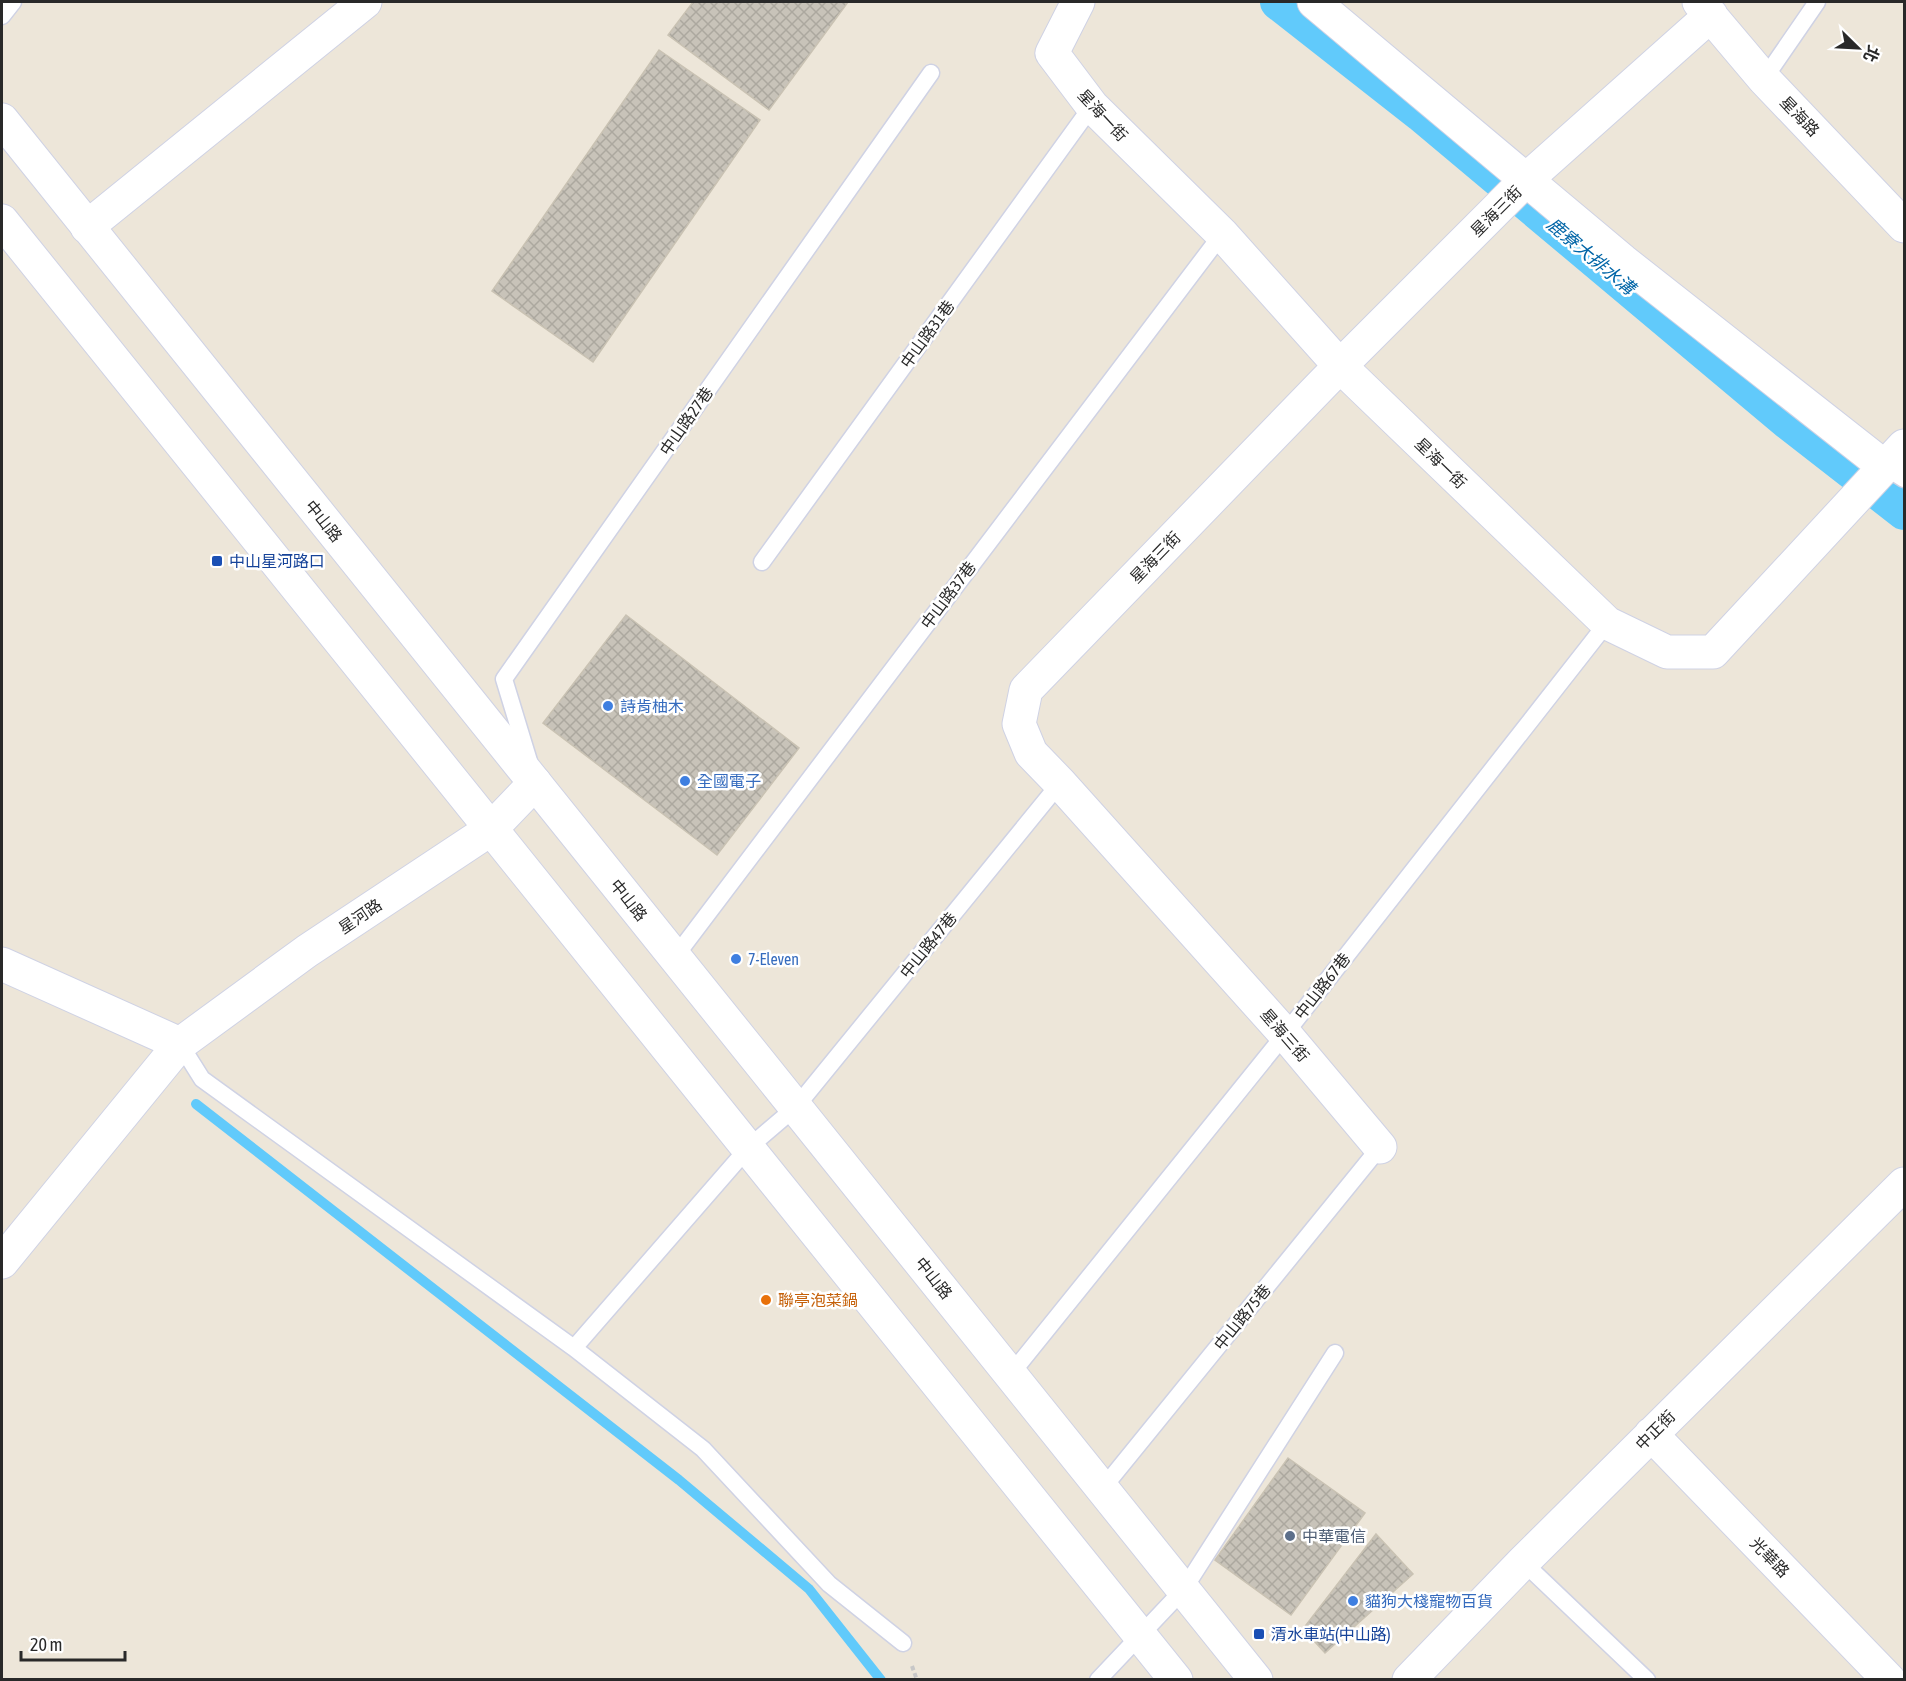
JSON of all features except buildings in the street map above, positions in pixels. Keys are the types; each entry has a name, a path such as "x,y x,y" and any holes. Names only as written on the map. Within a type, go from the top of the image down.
{"street":[{"path":"87,227 365,2"},
{"name":"星海一街","path":"1078,2 1052,53 1092,106 1222,234 1340,366 1607,623 1667,652 1713,652 1898,464"},
{"path":"1314,2 1623,261 1898,464"},
{"name":"星海三街","path":"1380,1147 1285,1034 1031,753 1019,724 1026,690 1340,366 1527,179 1705,8"},
{"name":"星海路","path":"1705,8 1764,79 1905,226"},
{"name":"中山路","path":"2,120 1256,1680"},
{"path":"2,221 1176,1680"},
{"name":"星河路","path":"2,1262 180,1044 307,951 490,829 535,783"},
{"path":"2,964 180,1044"},
{"name":"中正街","path":"1409,1680 1651,1434 1900,1198"},
{"name":"光華路","path":"1651,1434 1889,1680"}],"lane":[{"path":"2,16 13,2"},
{"path":"1764,79 1816,2"},
{"name":"中山路27巷","path":"535,783 504,679 931,74"},
{"name":"中山路31巷","path":"762,562 1092,106"},
{"name":"中山路37巷","path":"675,957 1222,234"},
{"name":"中山路67巷","path":"1011,1374 1285,1034 1607,623"},
{"name":"中山路47巷","path":"574,1348 748,1148 796,1107 1060,783"},
{"path":"180,1044 202,1079 574,1348 703,1449 829,1584 903,1643"},
{"name":"中山路75巷","path":"1103,1488 1380,1147"},
{"path":"1098,1680 1184,1589 1335,1353"},
{"path":"1523,1562 1647,1680"}],"waterway":[{"name":"鹿寮大排水溝","path":"1278,2 1421,114 1787,421 1904,512"},
{"path":"196,1104 679,1480 809,1589 881,1680"}],"place":[{"name":"中山星河路口","path":"217,561"},
{"name":"詩肯柚木","path":"608,706"},
{"name":"全國電子","path":"685,781"},
{"name":"7-Eleven","path":"736,959"},
{"name":"聯亭泡菜鍋","path":"766,1300"},
{"name":"中華電信","path":"1290,1536"},
{"name":"貓狗大棧寵物百貨","path":"1353,1601"},
{"name":"清水車站(中山路)","path":"1259,1634"}]}
